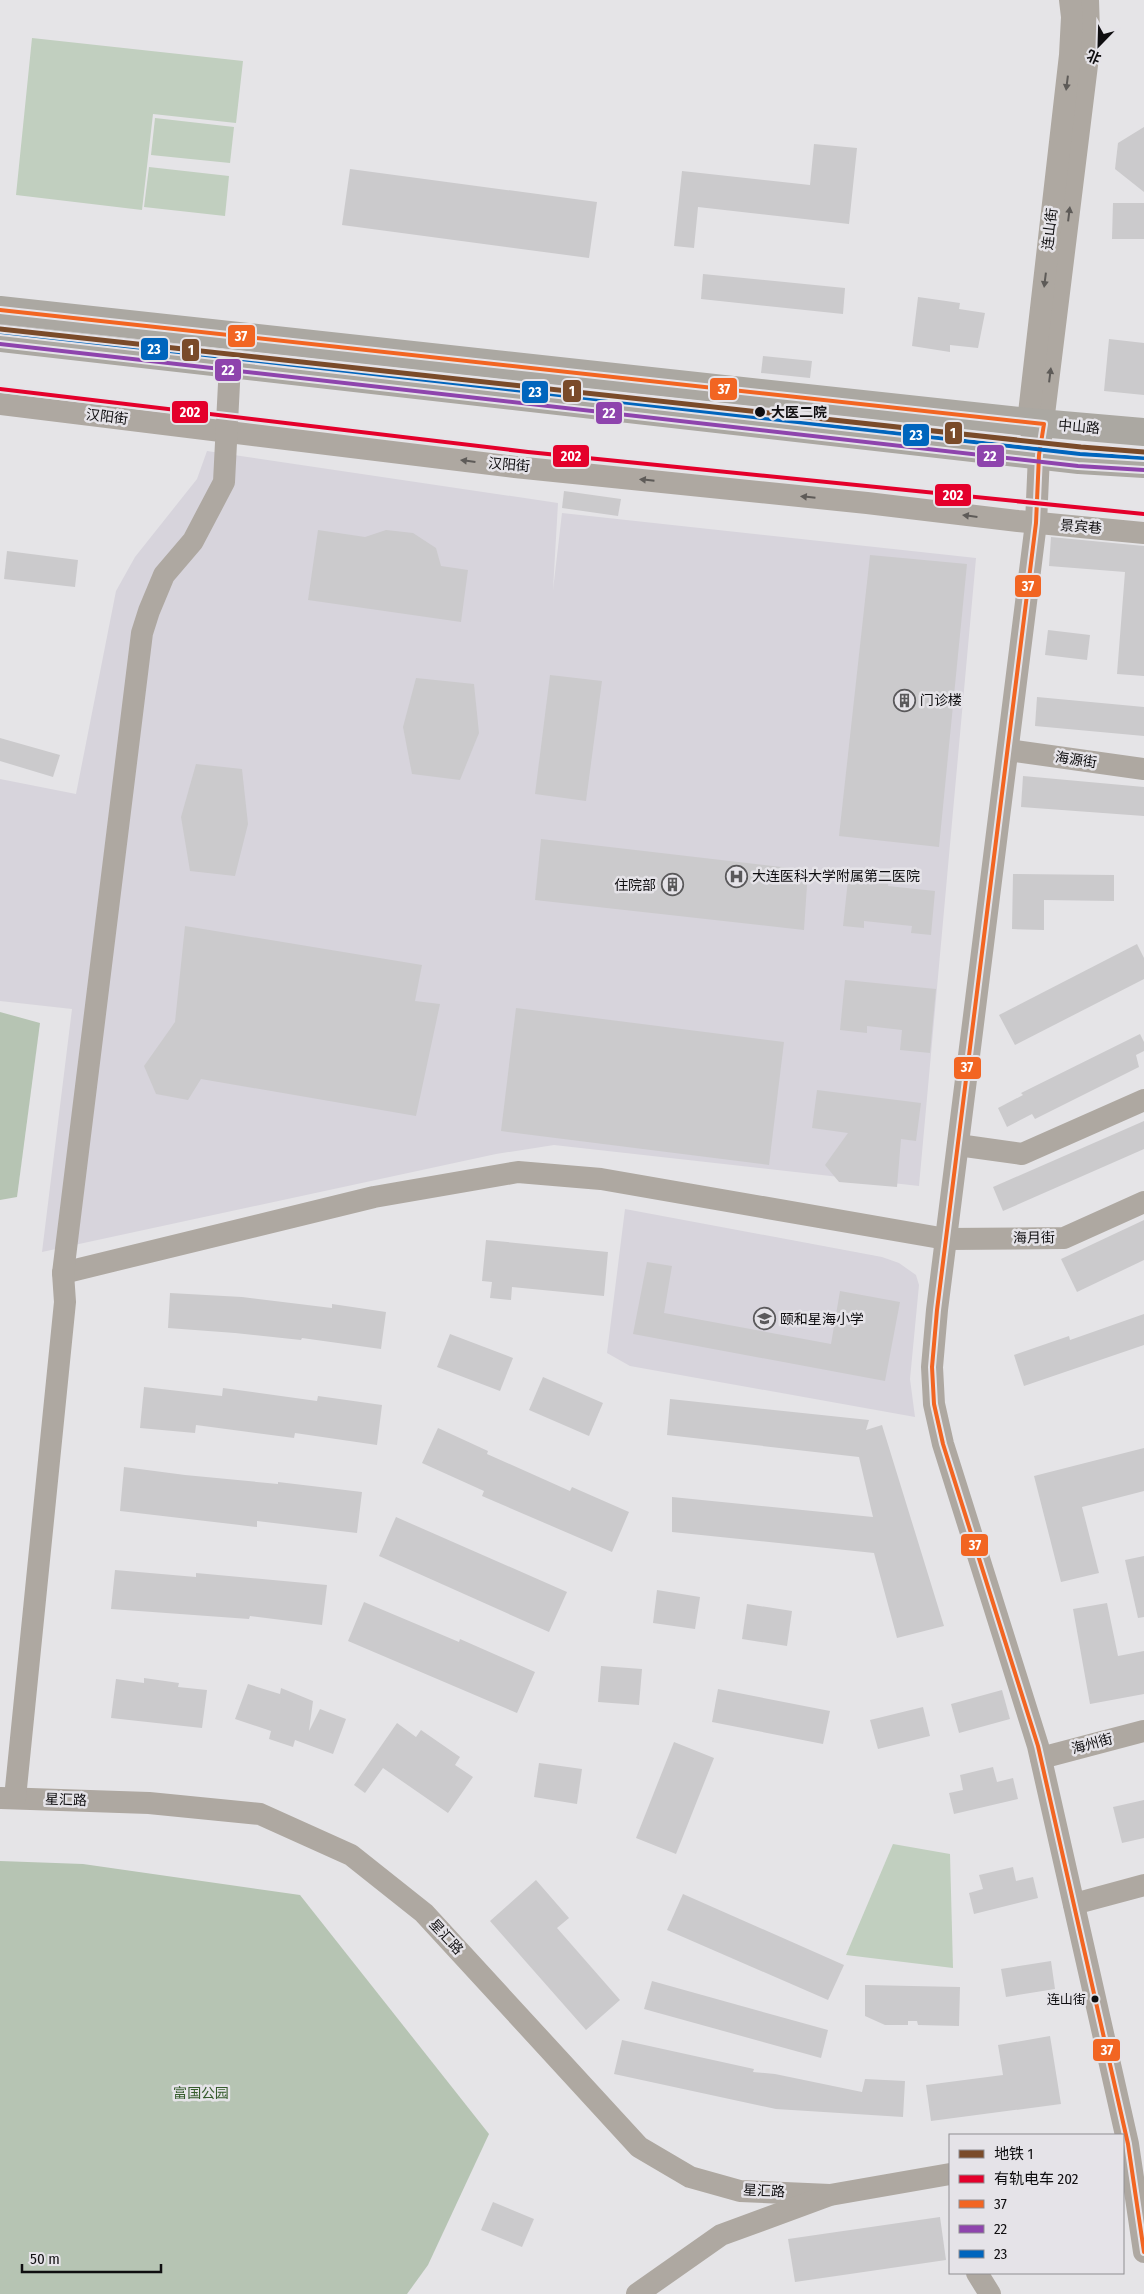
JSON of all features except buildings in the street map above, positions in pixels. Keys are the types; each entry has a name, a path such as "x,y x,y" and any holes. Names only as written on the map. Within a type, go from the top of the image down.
{"highway":[{"name":"中山路","path":"0,310 1036,423 1144,432"},
{"path":"0,338 1039,456 1144,464"}],"street":[{"name":"连山街","path":"1070,0 1072,17 1070,55 1036,423 1039,456 1027,522 1008,750 946,1239 932,1367 934,1404 943,1444 1041,1758 1132,2144 1144,2252"},
{"name":"连山街","path":"1036,423 1088,57 1090,32 1088,0"},
{"path":"7,1798 66,1302 63,1273 142,633 148,610 164,575 193,542 224,482 230,364"},
{"name":"汉阳街","path":"0,404 515,467 866,503 1027,522"},
{"name":"景宾巷","path":"1027,522 1144,533"},
{"name":"海源街","path":"1008,750 1144,769"},
{"path":"958,1145 1022,1154 1144,1100"},
{"name":"海月街","path":"63,1273 374,1197 518,1172 601,1179 946,1239 1064,1238 1144,1202"},
{"name":"海州街","path":"1041,1758 1144,1731"},
{"name":"星汇路","path":"7,1798 149,1803 260,1814 351,1855 424,1913 639,2147 690,2177 740,2191 830,2195"},
{"path":"1074,1904 1144,1885"},
{"path":"637,2294 721,2235 830,2195 949,2174"},
{"path":"978,2274 990,2294"}],"shaded area":[{"path":"207,451 558,503 553,590 562,513 976,558 919,1186 554,1145 496,1154 42,1252 72,1009 0,1001 0,779 76,794 116,591 135,557 197,479"},
{"name":"颐和星海小学","path":"625,1209 882,1257 899,1263 916,1275 919,1285 910,1379 915,1417 630,1366 607,1353"}],"green space":[{"path":"32,38 243,61 236,123 153,114 142,210 16,195"},
{"path":"155,118 234,127 230,163 151,155"},
{"path":"149,167 229,176 225,216 144,207"},
{"path":"0,1012 40,1023 17,1197 0,1200"},
{"path":"893,1844 950,1854 953,1968 846,1955"},
{"name":"富国公园","path":"0,1861 83,1864 300,1895 489,2134 428,2265 407,2294 0,2294"}],"metro line":[{"name":"1","path":"0,329 1081,447 1144,452"}],"tram line":[{"name":"202","path":"0,389 528,452 1144,514"}],"transit line":[{"name":"37","path":"0,310 1044,424 1039,455 1036,523 937,1310 932,1367 934,1404 943,1444 1038,1746 1128,2144 1144,2252"},
{"name":"23","path":"1,332 1080,454 1144,458"},
{"name":"22","path":"0,344 1078,466 1144,470"}],"place":[{"name":"大医二院","path":"760,412"},
{"name":"门诊楼","path":"904,700"},
{"name":"大连医科大学附属第二医院","path":"736,876"},
{"name":"住院部","path":"672,885"},
{"name":"颐和星海小学","path":"764,1319"},
{"name":"连山街","path":"1095,1999"}]}
